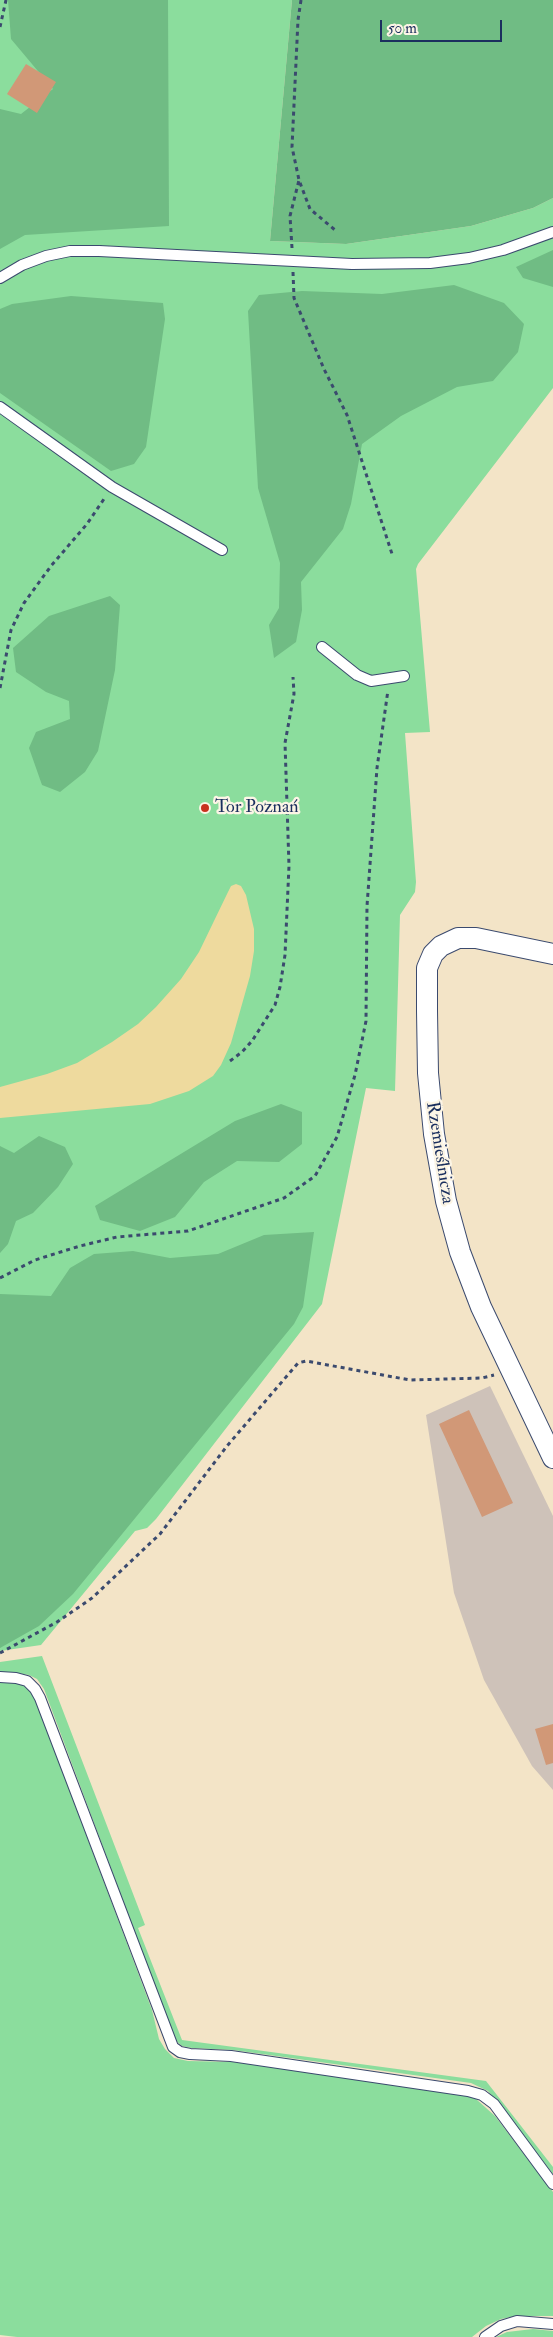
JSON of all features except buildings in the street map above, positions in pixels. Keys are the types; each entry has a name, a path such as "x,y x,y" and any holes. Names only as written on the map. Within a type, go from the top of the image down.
{"street":[{"name":"Rzemieślnicza","path":"553,954 476,938 458,938 441,946 433,954 427,968 428,1073 434,1134 446,1201 460,1252 481,1307 553,1458"}],"lane":[{"path":"0,278 46,256 70,251 352,264 421,263 469,258 503,250 553,232"},
{"path":"0,408 112,487 222,550"},
{"path":"322,647 357,675 371,681 404,676"},
{"path":"0,1677 27,1681 35,1688 40,1698 173,2047 180,2052 190,2054 230,2056 468,2091 482,2095 494,2104 553,2184"},
{"path":"488,2336 500,2326 517,2322 553,2324"}],"path":[{"path":"0,27 6,0"},
{"path":"300,0 292,146 299,180 310,208 335,230"},
{"path":"292,253 290,216 299,180"},
{"path":"293,271 294,298 346,415 392,557"},
{"path":"0,688 11,630 24,603 51,566 87,524 112,487"},
{"path":"230,1061 242,1052 252,1040 275,1005 280,987 285,954 289,866 285,743 294,694 293,677"},
{"path":"0,1278 35,1260 117,1237 188,1231 284,1198 315,1176 337,1137 355,1075 366,1021 367,906 377,768 389,679"},
{"path":"0,1653 57,1622 92,1598 160,1534 227,1446 298,1363 306,1362 410,1380 482,1378 510,1370"}],"shaded area":[{"path":"490,1386 553,1516 553,1790 532,1766 484,1680 454,1593 426,1415"}],"green space":[{"name":"Tor Poznań","path":"0,0 292,0 270,241 346,244 471,226 533,208 553,198 553,388 416,569 430,732 405,733 416,882 415,892 400,915 395,1091 366,1088 322,1304 156,1519 147,1528 135,1531 41,1645 0,1651"},
{"path":"8,0 168,0 169,226 25,235 0,249 0,109 21,114 53,89 11,39"},
{"path":"292,0 553,0 553,198 533,208 471,226 346,244 270,241"},
{"path":"553,250 553,287 523,278 516,267"},
{"path":"454,285 504,303 524,324 518,352 493,381 457,387 401,416 362,444 351,504 343,529 301,582 302,610 296,642 274,658 269,625 279,608 280,563 258,488 248,311 259,295 302,291 382,294"},
{"path":"71,296 163,303 165,319 146,447 134,464 111,471 0,393 0,309 12,304"},
{"path":"110,596 120,605 115,670 98,751 85,772 60,792 42,785 29,748 36,732 70,719 69,701 46,692 16,672 13,648 49,616"},
{"path":"281,1104 302,1112 302,1144 279,1162 237,1161 204,1182 175,1217 140,1231 100,1220 95,1206 235,1121"},
{"path":"39,1136 65,1147 73,1164 58,1187 33,1213 16,1221 8,1244 0,1253 0,1146 14,1153"},
{"path":"314,1232 303,1307 294,1324 73,1594 39,1626 0,1648 0,1294 51,1296 70,1268 94,1254 133,1251 170,1258 218,1254 264,1235"},
{"path":"42,1656 145,1925 138,1928 182,2040 486,2081 553,2167 553,2174 488,2091 471,2083 233,2050 192,2048 182,2046 175,2040 44,1689 37,1679 29,1675 11,1672 0,1674 0,1662"},
{"path":"0,1682 22,1684 30,1691 36,1701 152,2010 159,2039 165,2049 174,2058 188,2061 233,2062 452,2091 476,2099 495,2116 553,2192 553,2316 516,2316 501,2319 486,2326 472,2337 17,2337 0,2335"},
{"path":"533,2329 553,2331 553,2337 496,2337 507,2332"}],"sand":[{"path":"236,884 241,886 246,895 254,929 254,951 250,976 231,1043 221,1065 213,1076 189,1091 150,1104 0,1118 0,1087 47,1074 77,1063 138,1024 156,1007 181,979 199,952 231,886"}],"place":[{"name":"Tor Poznań","path":"205,808"}]}
